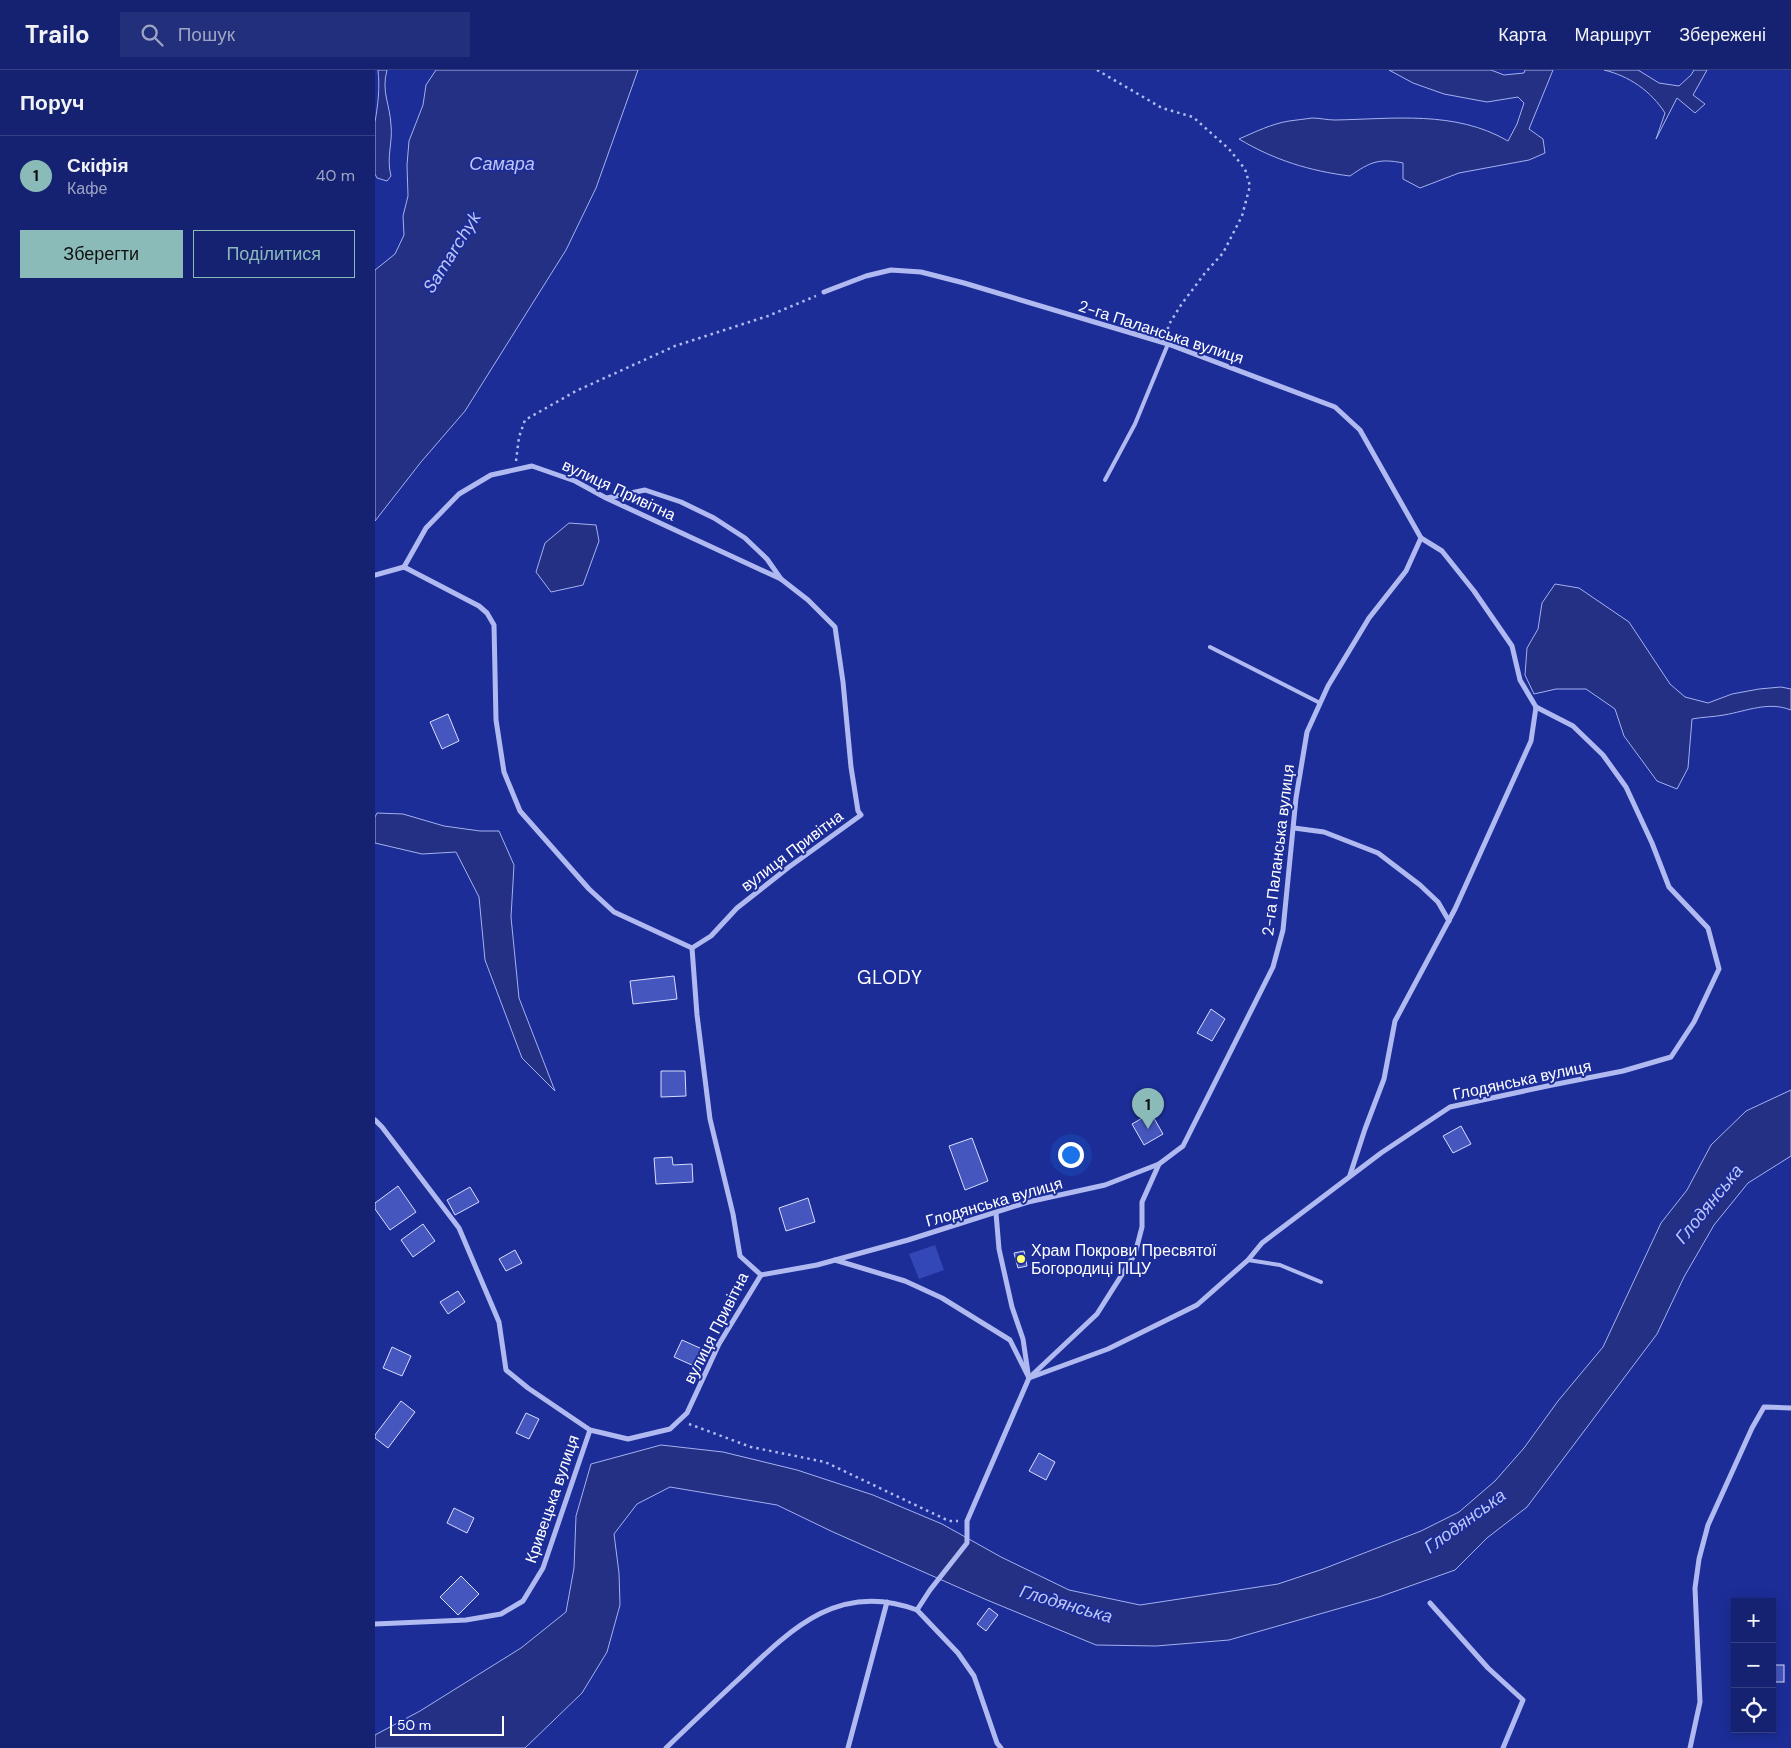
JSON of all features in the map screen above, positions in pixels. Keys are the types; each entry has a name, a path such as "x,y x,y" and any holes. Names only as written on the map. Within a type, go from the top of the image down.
{"street":[{"name":"2-га Паланська вулиця","path":"824,292 866,276 891,270 921,272 1168,344 1335,407 1360,430 1421,538 1442,551 1474,591 1501,630 1511,646 1520,680 1536,707"},
{"name":"вулиця Привітна","path":"404,567 425,528 459,494 491,475 532,466 575,481 606,498 781,579 808,600 835,627 843,682 851,767 858,811 861,815 752,896 737,908 711,936 692,948 697,1015 710,1119 733,1214 740,1256 761,1275 719,1344 687,1413 680,1420 670,1429 628,1439 590,1430"},
{"path":"606,498 645,490 681,502 714,518 745,538 767,559 781,579"},
{"name":"2-га Паланська вулиця","path":"1159,1164 1183,1146 1273,967 1283,930 1296,798 1307,732 1328,686 1369,618 1407,571 1421,538"},
{"path":"375,575 404,567 479,606 487,613 494,625 496,720 505,772 520,811 589,890 614,912 692,948"},
{"path":"1350,1176 1365,1130 1385,1079 1395,1021 1449,921 1531,740 1536,707"},
{"name":"Глодянська вулиця","path":"835,1260 905,1281 950,1303 1010,1340 1029,1378 1108,1349 1197,1305 1249,1260 1262,1242 1381,1153 1450,1107 1623,1071 1671,1057 1694,1022 1719,969 1708,928 1669,887 1652,843 1626,787 1603,755 1573,726 1536,707"},
{"path":"1294,828 1324,832 1378,853 1420,885 1438,902 1449,921"},
{"name":"Кривецька вулиця","path":"375,1120 459,1228 499,1322 506,1370 528,1388 590,1430 543,1568 523,1601 501,1614 492,1616 466,1620 375,1624"},
{"path":"917,1610 930,1590 967,1543 967,1521 1029,1378 1097,1314 1135,1254 1142,1228 1142,1202 1159,1164"},
{"name":"Глодянська вулиця","path":"761,1275 835,1260 908,1240 1028,1202 1105,1185 1159,1164"},
{"path":"996,1213 999,1249 1012,1307 1023,1339 1029,1378"},
{"path":"1690,1748 1700,1702 1695,1588 1699,1559 1708,1524 1752,1428 1764,1407 1791,1408"},
{"path":"666,1748 779,1640 813,1616 845,1604 871,1600 901,1604 917,1610 957,1653 974,1676 997,1746"},
{"path":"848,1748 887,1602"},
{"path":"1430,1603 1488,1668 1523,1700 1503,1748"}],"lane":[{"path":"1105,480 1135,424 1168,344"},
{"path":"1210,647 1320,703"},
{"path":"1249,1260 1280,1265 1321,1282"}],"path":[{"path":"1097,70 1162,108 1193,117 1229,149 1245,169 1250,186 1242,216 1223,253 1205,273 1168,326 1168,344"},
{"path":"515,470 519,437 525,420 576,391 675,346 768,316 824,292"},
{"path":"680,1420 706,1432 751,1447 825,1462 949,1521 967,1521"}],"shaded area":[{"path":"935,1245 944,1270 919,1279 909,1254"}],"water":[{"path":"378,70 387,70 385,92 391,132 389,163 391,176 387,181 377,178 375,174"},
{"name":"Самара","path":"436,70 638,70 596,188 566,250 465,411 421,462 375,521 375,270 395,254 404,235 403,216 408,196 407,165 409,141 423,105 426,85"},
{"path":"1389,70 1491,70 1504,75 1524,73 1525,70 1553,70 1529,129 1543,139 1545,153 1529,160 1459,173 1420,188 1403,179 1403,163 1381,161 1369,164 1350,176 1335,174 1279,159 1239,139 1276,124 1312,118 1335,120 1401,118 1445,120 1467,124 1488,131 1508,141 1517,124 1524,103 1518,97 1487,102 1444,94 1413,83"},
{"path":"1604,70 1638,70 1659,83 1679,86 1694,70 1707,70 1693,95 1705,104 1695,113 1677,98 1656,139 1665,113 1659,105 1646,91 1631,80"},
{"path":"569,523 596,525 599,541 583,585 551,592 536,572 545,543"},
{"path":"1555,584 1579,588 1629,622 1670,684 1685,697 1708,703 1732,694 1781,687 1791,689 1791,710 1774,706 1692,719 1688,768 1677,789 1657,781 1624,736 1615,709 1586,689 1556,689 1534,694 1525,675 1527,648 1538,629 1542,603"},
{"path":"377,813 403,814 444,826 480,831 499,831 514,865 511,917 519,998 555,1091 522,1058 485,960 479,897 456,852 422,854 375,843 375,817"},
{"name":"Глодянська","path":"1791,1090 1791,1156 1748,1183 1714,1225 1684,1277 1657,1334 1527,1507 1487,1538 1455,1570 1379,1597 1229,1640 1156,1646 1096,1645 987,1600 833,1532 777,1505 670,1487 637,1504 614,1534 619,1573 620,1605 607,1652 582,1693 525,1748 375,1748 375,1735 420,1711 521,1648 566,1612 574,1568 576,1516 591,1464 661,1445 723,1452 797,1470 873,1495 942,1524 1001,1557 1069,1590 1140,1605 1278,1584 1323,1569 1421,1531 1459,1512 1495,1481 1524,1448 1558,1401 1603,1347 1661,1223 1687,1190 1711,1145 1746,1111"}],"building":[{"path":"448,714 459,741 442,749 430,722"},
{"path":"674,976 677,999 633,1004 630,981"},
{"path":"1211,1009 1225,1019 1212,1041 1197,1033"},
{"path":"661,1071 685,1071 686,1096 661,1097"},
{"path":"1151,1113 1163,1134 1144,1145 1132,1124"},
{"path":"1461,1126 1471,1144 1453,1153 1443,1136"},
{"path":"972,1138 988,1181 965,1190 949,1146"},
{"path":"672,1157 673,1165 692,1164 693,1182 656,1184 654,1158"},
{"path":"398,1186 416,1212 390,1230 375,1209 375,1203"},
{"path":"470,1187 479,1202 455,1215 447,1200"},
{"path":"808,1198 815,1222 786,1231 779,1208"},
{"path":"423,1224 435,1241 413,1257 401,1240"},
{"path":"515,1250 522,1263 506,1271 499,1259"},
{"name":"Храм Покрови Пресвятої Богородиці ПЦУ","path":"1024,1251 1027,1266 1018,1268 1014,1253"},
{"path":"458,1291 465,1302 448,1314 440,1302"},
{"path":"682,1340 702,1349 694,1366 674,1357"},
{"path":"392,1347 411,1356 402,1376 383,1368"},
{"path":"401,1401 415,1412 388,1448 375,1438 375,1435"},
{"path":"526,1413 539,1419 529,1439 516,1433"},
{"path":"1039,1453 1055,1462 1046,1480 1029,1471"},
{"path":"454,1508 474,1518 467,1533 447,1523"},
{"path":"461,1576 479,1594 458,1615 440,1597"},
{"path":"989,1608 998,1615 986,1631 977,1624"},
{"path":"1776,1665 1784,1665 1784,1682 1776,1682"}],"place":[{"name":"Скіфія","path":"1148,1129"},
{"name":"Храм Покрови Пресвятої Богородиці ПЦУ","path":"1021,1259"}],"district":[{"name":"GLODY","path":"890,977"}],"water label":[{"name":"Samarchyk","path":"452,252"}]}
